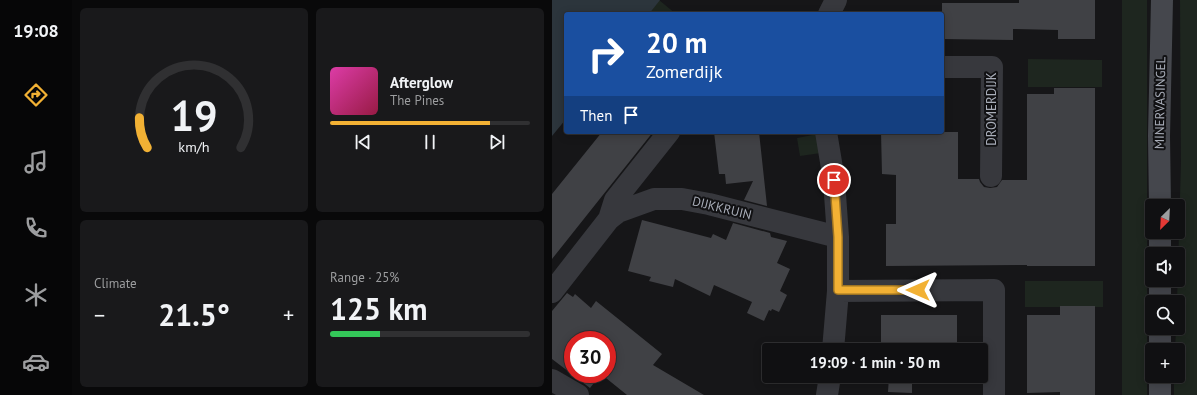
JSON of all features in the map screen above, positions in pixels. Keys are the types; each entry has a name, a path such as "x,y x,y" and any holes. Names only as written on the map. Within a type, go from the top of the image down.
{"street":[{"path":"830,12 836,0"},
{"name":"MINERVASINGEL","path":"1160,199 1159,136 1162,0"},
{"name":"DROMERDIJK","path":"944,67 992,67 991,176"},
{"name":"DIJKKRUIN","path":"609,219 615,200 667,134"},
{"path":"826,134 834,180 838,237 838,290 834,343"},
{"name":"DIJKKRUIN","path":"552,292 609,219 618,212 654,199 682,199 709,204 838,237"},
{"path":"838,290 994,290 994,395"},
{"path":"552,380 578,395"},
{"path":"827,395 829,383"},
{"path":"1160,383 1160,395"}],"shaded area":[{"path":"552,0 660,0 651,12 564,12 564,121 552,136"},
{"path":"659,0 674,12 650,12"},
{"path":"1122,0 1147,0 1147,199 1145,199 1145,239 1147,239 1147,247 1145,247 1145,287 1147,287 1147,295 1145,295 1145,335 1147,335 1147,343 1145,343 1145,383 1147,383 1147,395 1122,395"},
{"path":"1180,0 1197,0 1197,395 1174,395 1174,383 1185,383 1185,343 1175,343 1176,335 1185,335 1185,295 1177,295 1177,287 1185,287 1185,247 1179,247 1179,239 1185,239 1185,199 1180,199"},
{"path":"1028,59 1102,60 1102,87 1028,87"},
{"path":"818,134 821,153 800,156 797,138"},
{"path":"1025,281 1103,281 1103,307 1025,307"}],"building":[{"path":"1019,0 1095,0 1095,39 1058,39 1058,30 1013,29 1013,40 944,39 944,12 942,12 942,3 1019,3"},
{"path":"1054,88 1095,88 1095,266 886,266 886,224 896,224 896,175 882,174 881,134 944,134 944,132 958,132 958,179 979,179 984,187 997,187 1002,180 1027,180 1027,94 1054,94"},
{"path":"600,134 651,134 552,259 552,194"},
{"path":"714,134 759,134 767,206 744,200 753,181 726,184 725,174 719,174"},
{"path":"642,220 711,238 713,234 726,240 733,223 770,233 771,237 787,241 777,263 790,269 780,291 787,295 779,312 772,309 771,311 769,310 764,321 747,313 752,302 714,285 710,296 675,279 673,287 649,281 651,277 628,271"},
{"path":"567,293 573,297 575,294 591,308 596,301 662,354 653,365 704,395 627,395 612,383 616,383 616,331 564,331 564,368 552,359 552,311"},
{"path":"1060,306 1095,306 1095,395 1060,395 1060,392 1027,393 1027,315 1060,315"},
{"path":"881,315 957,315 957,343 881,343"},
{"path":"583,383 594,383 590,388"},
{"path":"889,383 912,383 912,393 888,392"}],"route":[{"path":"834,180 838,237 838,290 918,290"}]}
